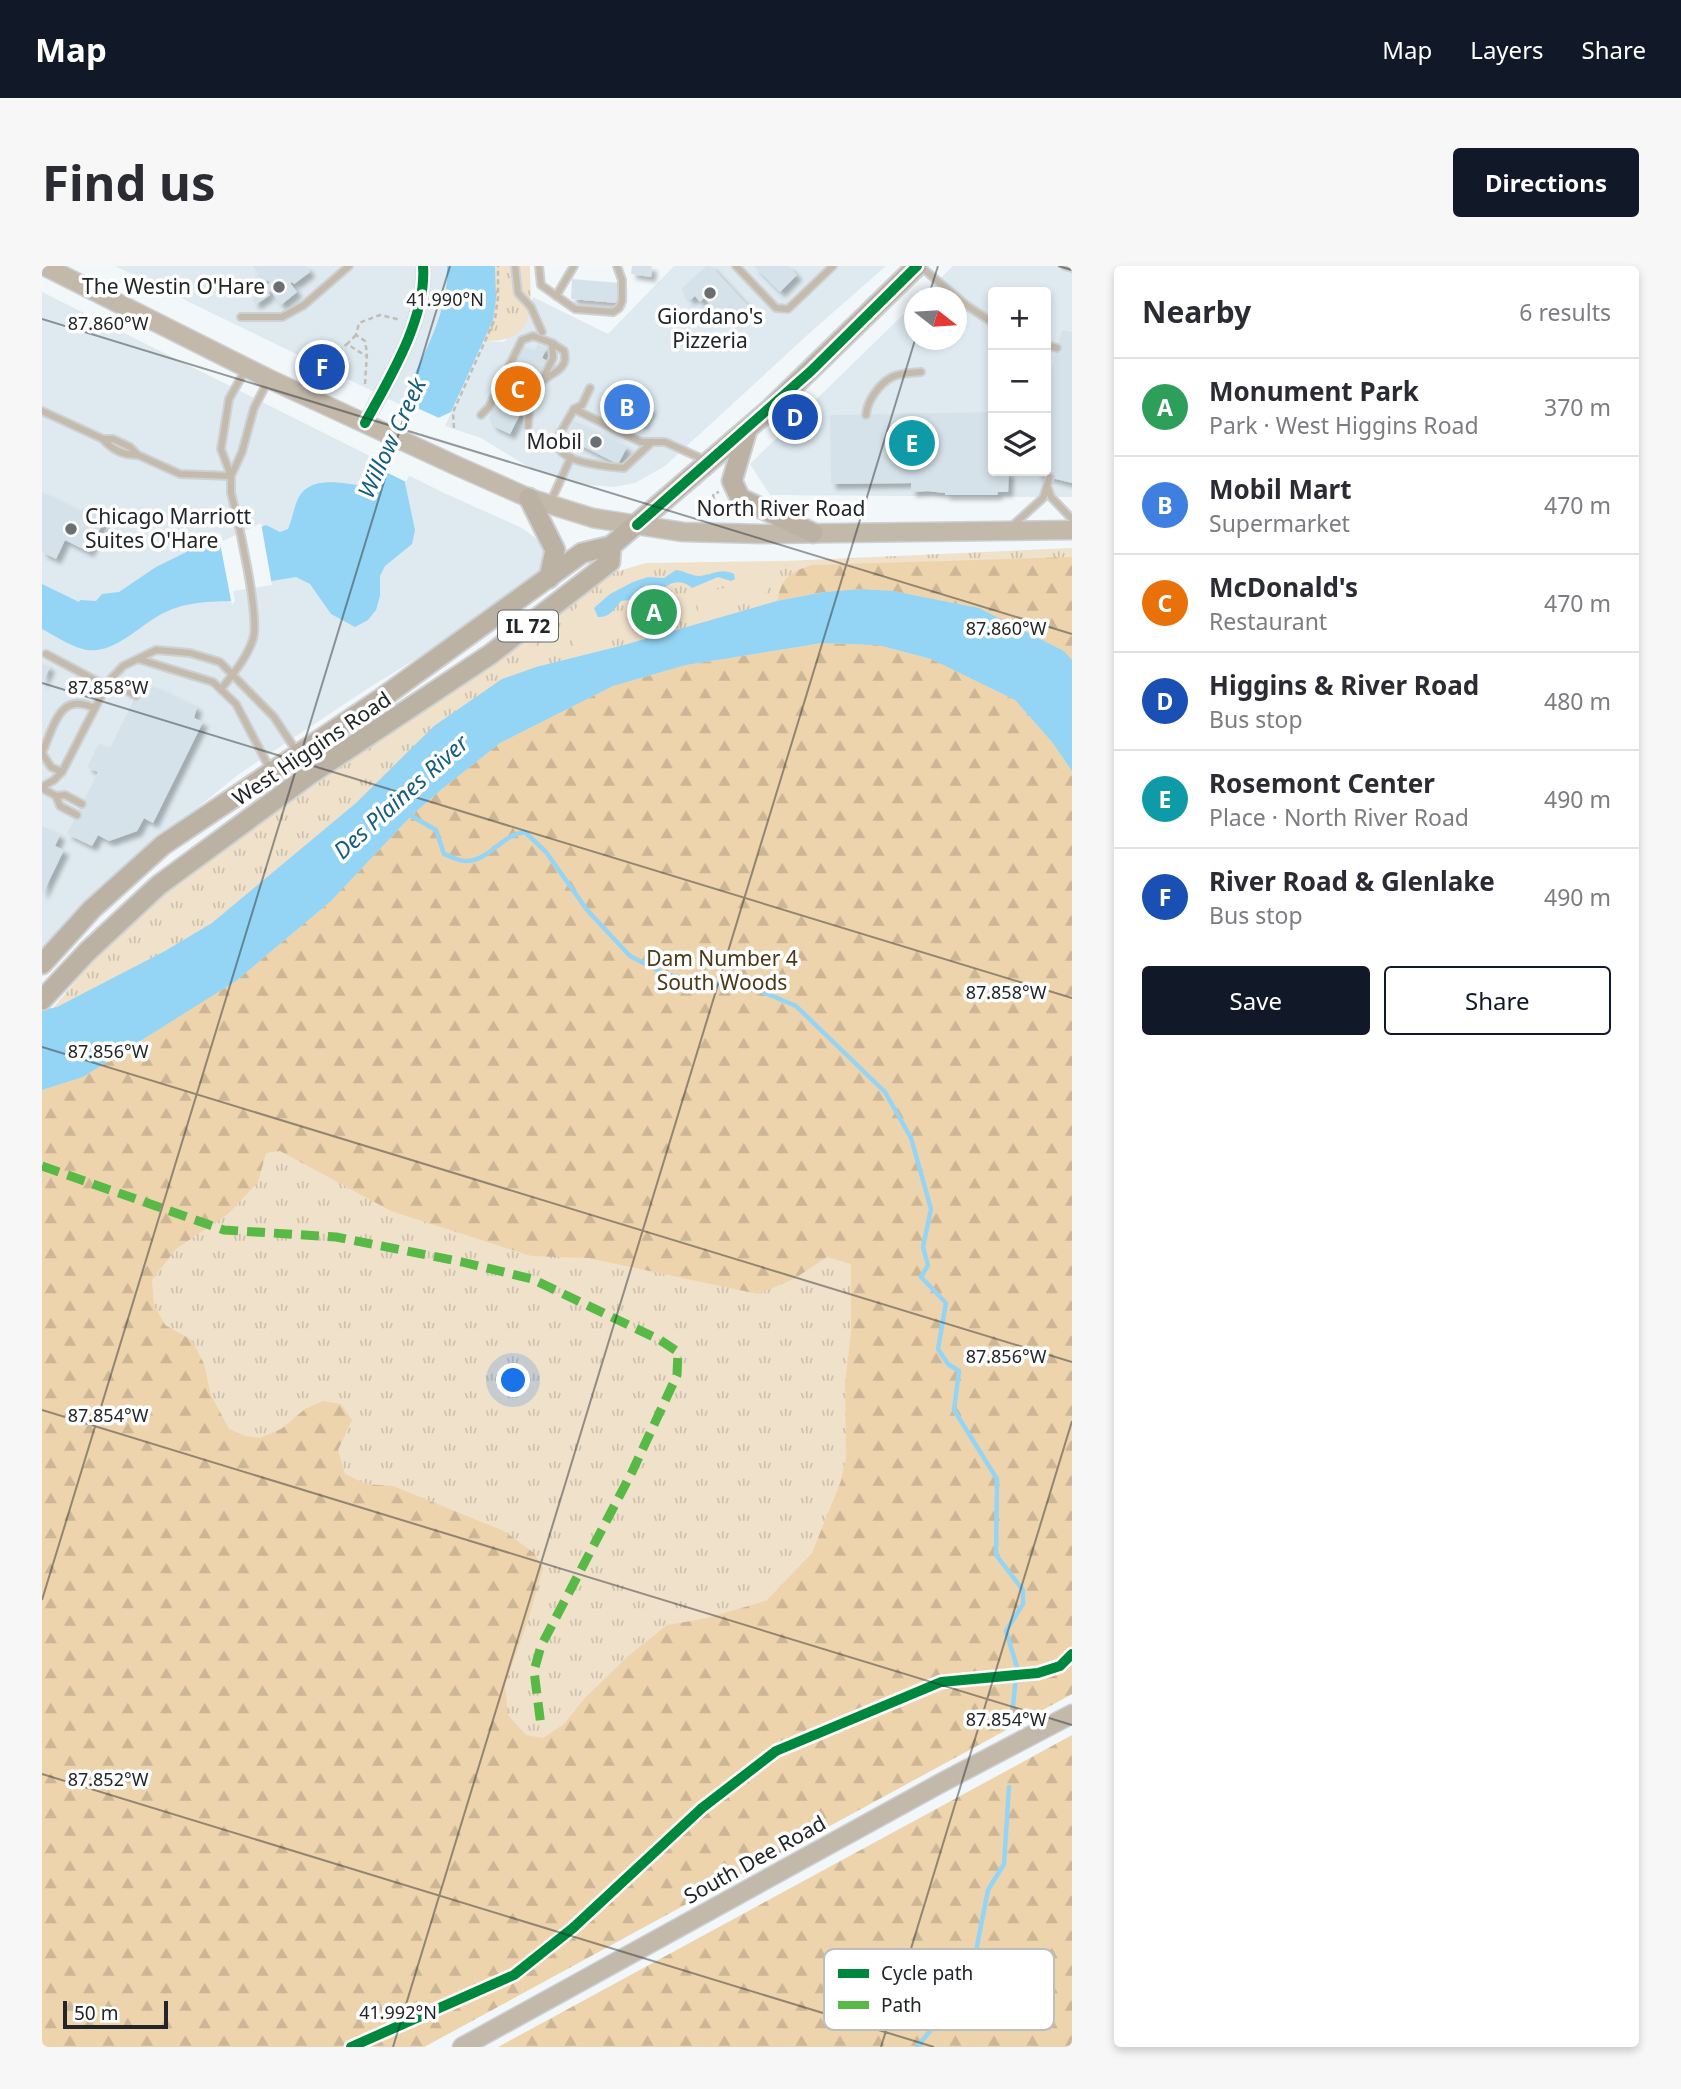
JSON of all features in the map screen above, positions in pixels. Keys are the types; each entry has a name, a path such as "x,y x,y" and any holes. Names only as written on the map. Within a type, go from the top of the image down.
{"main road":[{"name":"North River Road","path":"44,266 269,379 423,450 529,498 593,518 682,532 1072,530"},
{"name":"West Higgins Road","path":"42,964 92,909 163,845 382,698 582,553 611,546 747,430 919,266"},
{"path":"747,430 732,481 740,498 751,506 813,533"},
{"path":"529,498 555,550 549,578"},
{"name":"West Higgins Road","path":"42,1000 87,952 159,886 309,775 431,696 533,622 610,562 611,546"},
{"name":"South Dee Road","path":"462,2047 1072,1714"}],"street":[{"path":"365,423 409,335 423,293 423,266"},
{"path":"298,754 309,775"},
{"path":"272,773 285,793"}],"lane":[{"path":"241,317 282,317 304,305 349,266"},
{"path":"515,266 518,293 531,307 542,332"},
{"path":"539,266 541,285 575,309 613,312 619,308 622,301 622,280 617,266"},
{"path":"556,296 574,266"},
{"path":"736,266 776,308 788,309 833,266"},
{"path":"919,266 988,320"},
{"path":"1065,266 1072,268"},
{"path":"481,415 489,407 522,340 533,335 564,351 566,361 559,372 541,383"},
{"path":"528,426 528,408 553,358 552,343"},
{"path":"1051,346 1057,348"},
{"path":"221,689 245,657 254,637 252,605 238,517 231,493 231,476 221,449 229,399 247,368"},
{"path":"866,415 872,397 892,377 921,372"},
{"path":"231,476 242,452 254,408 269,379"},
{"path":"590,388 582,405 574,409 557,439 560,451 603,467 624,468 652,442"},
{"path":"574,409 641,442 665,442 710,462"},
{"path":"42,411 103,439 113,439 130,447 138,455 180,474 231,476"},
{"path":"549,504 571,457"},
{"path":"1007,530 1043,498 1050,477"},
{"path":"1048,487 1051,497 1072,519"},
{"path":"82,804 65,795 56,796 42,788 62,772 108,683 123,666 156,650 190,653 220,662 274,717 298,754"},
{"path":"46,654 136,696"},
{"path":"138,659 213,682 236,704 272,773"},
{"path":"62,772 51,766 42,753 64,708 73,702 94,708"},
{"path":"56,796 60,806 77,815"}],"path":[{"path":"454,428 453,412 495,318 498,266"},
{"path":"315,361 333,356 348,344 356,335 359,323 380,315 404,321"},
{"path":"356,335 365,341 365,384"},
{"path":"348,344 366,356"}],"shaded area":[{"path":"115,266 457,266 457,294 403,406"},
{"path":"674,266 886,266 665,466 635,483 614,487 578,484 532,469 481,438 445,426 484,341 504,342 529,315 533,297 608,334"},
{"path":"953,266 1072,266 1072,497 770,495 750,464 904,314 904,350 967,350 967,287 931,287"},
{"path":"42,292 444,493 522,528 542,543 546,553 538,575 480,620 370,687 239,774 134,859 42,952"}],"green space":[{"path":"495,266 530,266 530,308 523,329 502,340 484,341 493,313"},
{"name":"Dam Number 4 South Woods","path":"1072,548 1072,1694 424,2047 42,2047 42,1021 86,969 160,896 240,836 509,653 615,572 646,563 785,561"},
{"path":"1072,557 1072,660 1064,651 979,608 893,591 862,589 824,592 777,601 781,587 788,577 811,565"},
{"path":"668,567 712,567 713,571 699,576 676,572 664,578"},
{"path":"730,567 765,567 769,577 766,592 753,600 700,616 697,605 688,608 691,618 678,620 671,619 655,608 653,612 662,620 651,630 644,632 641,622 630,625 632,635 575,650 573,648 572,636 566,632 564,619 588,598 597,605 594,608 598,621 609,620 645,603 678,597 700,597 708,590 727,587 735,579 734,574 729,571"},
{"path":"645,568 650,576 609,595 602,592 601,588 621,576"},
{"path":"552,620 547,633 539,641 527,652 520,651 518,646"},
{"name":"Dam Number 4 South Woods","path":"823,643 878,645 931,659 1015,700 1052,742 1072,771 1072,1694 424,2047 42,2047 42,1090 83,1077 236,981 331,901 411,816 500,743 613,686 686,665","holes":["280,1151 391,1211 531,1256 588,1258 758,1294 794,1279 827,1257 851,1264 851,1332 845,1384 846,1457 841,1481 812,1553 766,1601 703,1619 667,1625 627,1657 584,1699 564,1724 543,1738 526,1735 508,1715 505,1685 543,1568 534,1553 504,1531 393,1486 366,1484 345,1474 338,1450 352,1420 341,1404 323,1401 305,1409 281,1429 260,1438 245,1436 229,1429 211,1395 204,1364 192,1340 165,1325 154,1305 152,1280 176,1249 228,1214 258,1182 266,1153"]},
{"path":"1072,1735 1072,2047 498,2047"}],"water":[{"path":"447,266 495,266 496,299 493,320 451,412 438,418 405,483 415,530 412,544 385,566 380,576 380,596 376,610 368,620 355,627 331,614 310,584 296,577 229,588 231,601 202,602 176,608 158,616 121,641 97,650 76,647 42,629 42,584 79,602 96,601 102,594 119,592 156,567 219,536 221,546 266,525 280,532 288,529 297,501 309,487 326,482 364,486 375,474 383,471 415,405 409,386 441,313"},
{"path":"676,570 699,576 725,571 734,574 735,579 731,581 718,577 692,588 675,582 659,592 646,585 629,600 621,601 609,614 598,617 594,608 610,594 648,577 664,578"},
{"name":"Des Plaines River","path":"862,589 893,591 979,608 1064,651 1072,660 1072,771 1052,742 1015,700 931,659 878,645 822,643 686,665 613,686 500,743 411,816 331,901 236,981 83,1077 42,1090 42,1010 57,1007 165,951 212,923 356,803 434,726 502,679 536,667 777,601 824,592"}],"pier":[{"path":"413,406 439,418 406,482 382,470"},
{"path":"261,523 272,585 233,591 235,601 232,605 218,533 223,541"}],"building":[{"name":"The Westin O'Hare","path":"253,266 306,266 310,272 294,284 290,283 297,292 281,305 270,290 267,292 270,295 256,304 253,301 254,296 270,283 268,280 265,282"},
{"path":"632,266 652,266 651,277 631,274"},
{"name":"Giordano's Pizzeria","path":"706,266 711,266 750,308 736,321 728,312 722,318 704,298 700,302 695,296 690,300 681,289"},
{"path":"754,266 788,266 797,275 780,292"},
{"path":"572,279 620,283 618,303 571,299"},
{"path":"1062,330 1072,332 1072,483 1044,476 1051,476 1051,371"},
{"path":"538,344 547,348 542,358 547,361 510,434 493,426 489,417 524,346 534,351"},
{"path":"611,389 651,408 642,425 603,406"},
{"path":"988,412 988,476 1009,476 1008,492 998,492 997,495 945,495 928,491 911,492 911,483 831,484 830,415"},
{"name":"Mobil","path":"574,421 627,447 618,464 566,438"},
{"name":"Chicago Marriott Suites O'Hare","path":"42,492 81,511 83,508 105,518 89,552 65,540 56,559 42,552"},
{"path":"42,663 50,667 42,683"},
{"path":"153,686 197,707 194,718 203,722 153,823 144,818 137,831 109,841 98,835 92,846 67,834 98,772 87,767 99,743 110,748 138,691 148,696"},
{"path":"42,826 60,835 55,846 64,850 42,895"}],"waterway":[{"name":"Des Plaines River","path":"408,814 436,830 444,854 462,861 482,857 509,838 525,832 546,852 587,910 630,956 665,974 761,991 796,1006 885,1092 911,1138 931,1209 923,1247 928,1265 921,1277 946,1303 938,1349 948,1364 959,1371 954,1410 997,1479 996,1555 1023,1590 1023,1604 1006,1631 1017,1667 1013,1706"},
{"path":"976,1949 988,1890 1004,1864 1009,1787"},
{"path":"917,2047 931,2030"}],"marked path":[{"path":"42,1166 224,1230 336,1237 532,1279 660,1340 678,1352 677,1375 632,1472 541,1646 534,1671 541,1726"}],"cycle path":[{"path":"365,423 395,368 413,327 423,286 423,266"},
{"path":"637,525 811,371 917,266"},
{"path":"351,2047 514,1975 573,1928 702,1808 776,1751 941,1682 1038,1673 1060,1666 1072,1654"}],"place":[{"name":"The Westin O'Hare","path":"279,287"},
{"name":"Giordano's Pizzeria","path":"710,293"},
{"name":"River Road & Glenlake","path":"322,367"},
{"name":"McDonald's","path":"518,389"},
{"name":"Mobil Mart","path":"627,407"},
{"name":"Higgins & River Road","path":"795,417"},
{"name":"Mobil","path":"596,442"},
{"name":"Rosemont Center","path":"912,443"},
{"name":"Chicago Marriott Suites O'Hare","path":"71,529"},
{"name":"Monument Park","path":"654,612"}],"water label":[{"name":"Willow Creek","path":"392,438"}]}
